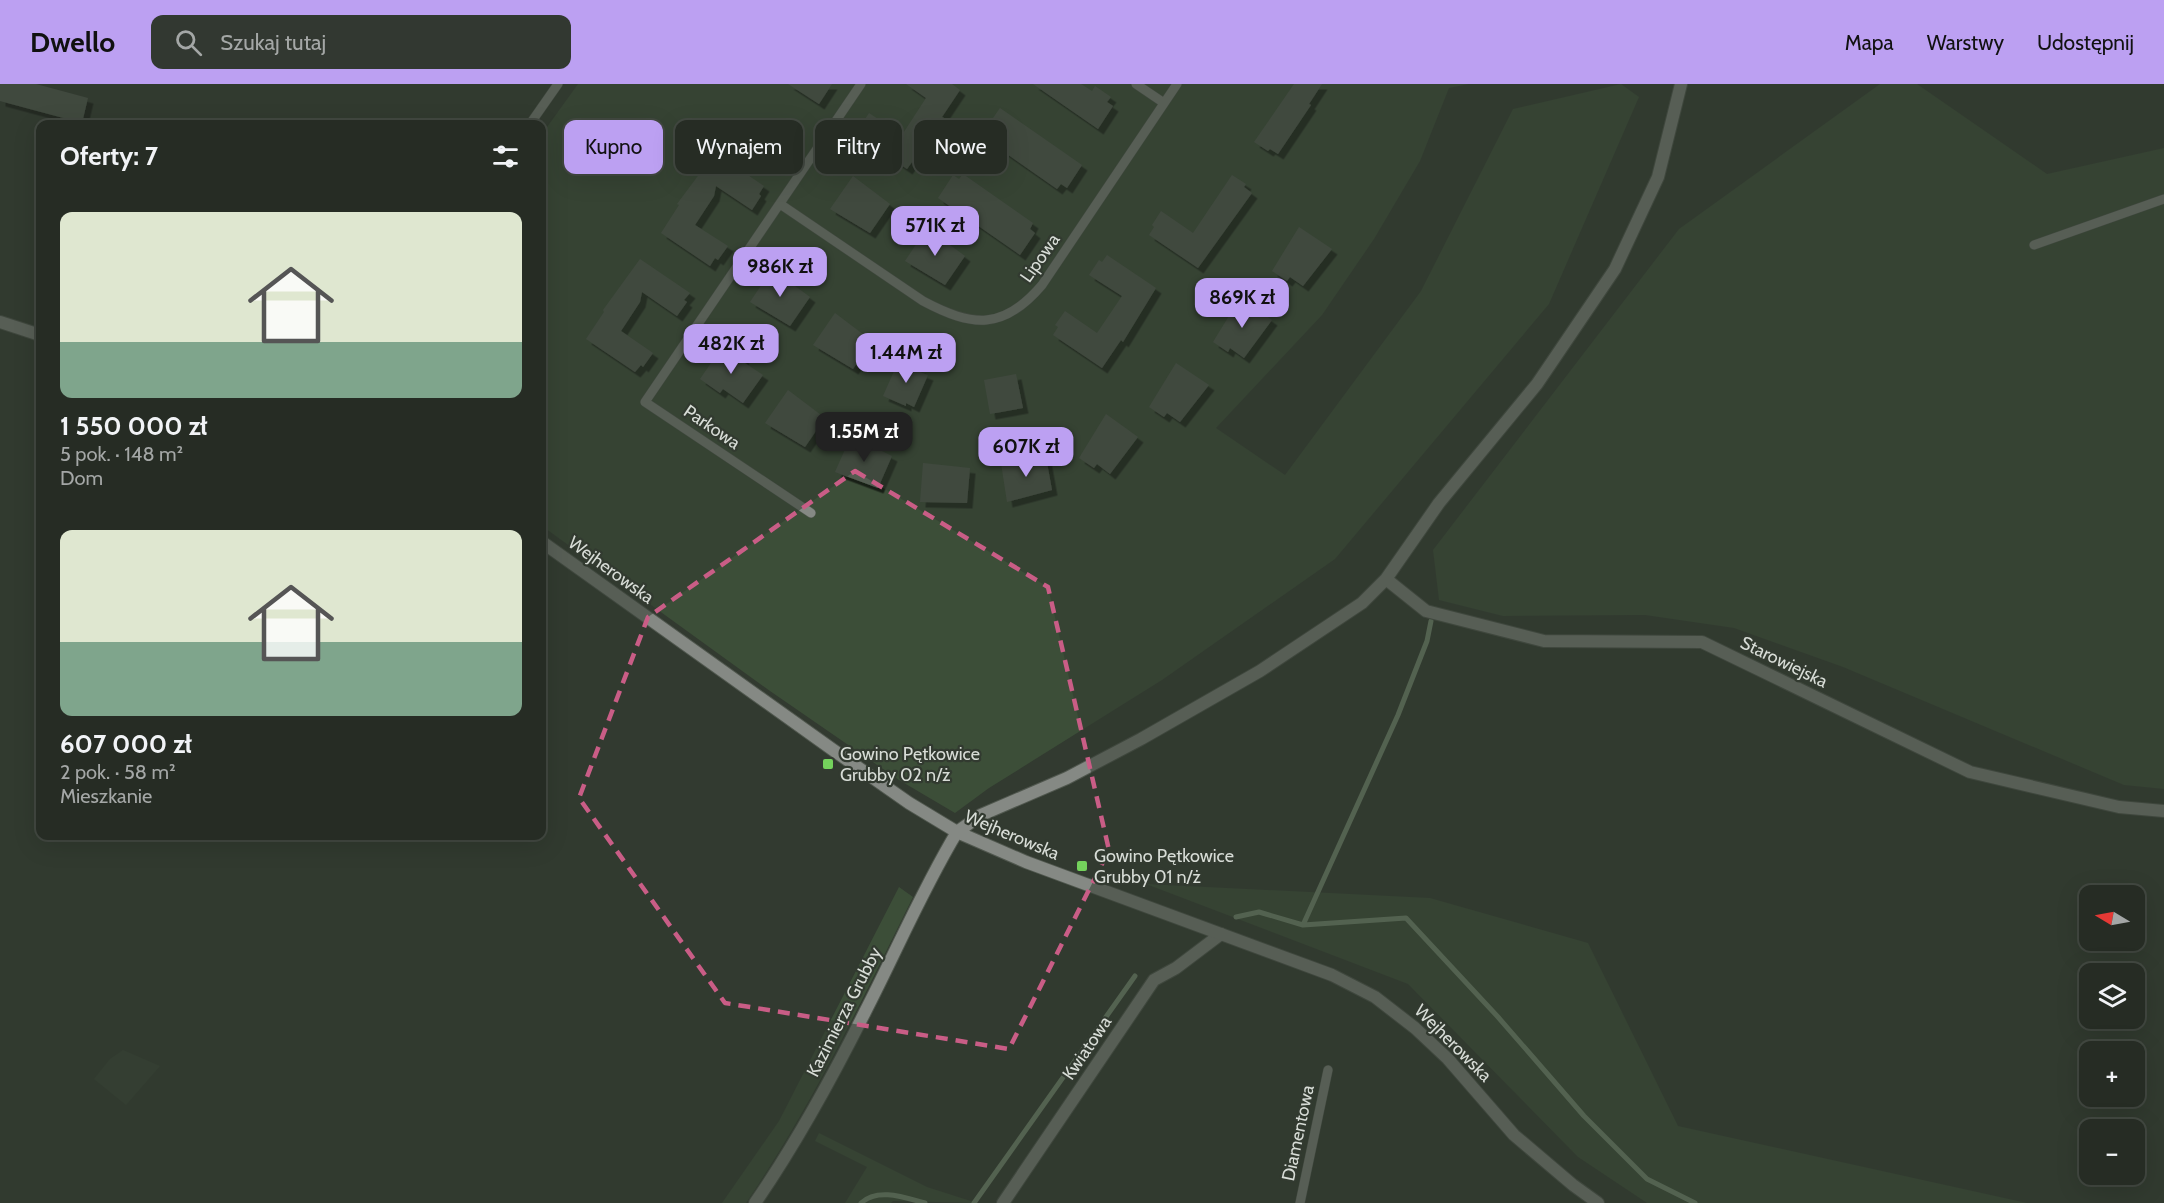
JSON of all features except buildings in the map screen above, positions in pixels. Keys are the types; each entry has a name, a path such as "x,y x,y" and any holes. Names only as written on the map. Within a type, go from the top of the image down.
{"street":[{"path":"957,832 981,815 1078,772 1260,671 1362,603 1386,579 1439,503 1537,384 1615,269 1658,177 1681,84"},
{"path":"0,322 36,334"},
{"name":"Wejherowska","path":"546,545 882,784 957,832 1026,862 1332,975 1375,997 1424,1035 1514,1135 1598,1203"},
{"name":"Starowiejska","path":"1386,579 1426,611 1544,641 1702,642 1970,771 2119,807 2164,811"},
{"name":"Kazimierza Grubby","path":"755,1203 824,1092 933,873 957,832"},
{"name":"Kwiatowa","path":"1004,1203 1154,980 1176,968 1221,934"}],"lane":[{"path":"533,120 558,84"},
{"name":"Parkowa","path":"811,513 645,402 861,84"},
{"path":"1137,84 1164,104"},
{"name":"Lipowa","path":"780,204 922,301 948,314 972,321 995,320 1014,311 1029,300 1042,285 1177,84"},
{"path":"2034,245 2164,199"},
{"name":"Diamentowa","path":"1300,1203 1328,1070"}],"highlighted area":[{"path":"855,471 1048,587 1109,850 1009,1049 725,1003 579,798 648,617"}],"shaded area":[{"path":"578,84 1469,84 1449,88 1420,161 1374,239 1322,315 1216,428 1285,475 1421,291 1513,109 1621,84 1639,97 1549,304 1335,559 1162,680 989,788 955,813 899,780 770,691 546,529 546,128"},
{"path":"1880,84 1917,84 2047,174 2164,148 2164,789 2124,785 1843,667 1734,628 1645,615 1503,616 1439,600 1433,550 1679,229"},
{"path":"1146,884 1430,898 1588,943 1678,1126 2027,1203 1647,1203 1578,1157 1408,984"},
{"path":"899,887 913,897 855,1014 793,1129 746,1203 722,1203 779,1121"},
{"path":"123,1050 160,1066 126,1105 94,1079 110,1059"},
{"path":"819,1133 927,1187 977,1203 893,1201 891,1203 845,1203 867,1167 815,1141"}],"waterway":[{"path":"1303,925 1398,715 1427,641 1431,621"},
{"path":"1236,917 1259,912 1303,925 1406,918 1498,1017 1584,1116 1647,1179 1695,1203"},
{"path":"974,1203 1135,976"},
{"path":"861,1203 868,1198 884,1195 925,1203"}],"place":[{"name":"Gowino Pętkowice Grubby 02 n/ż","path":"828,764"},
{"name":"Gowino Pętkowice Grubby 01 n/ż","path":"1082,866"}]}
